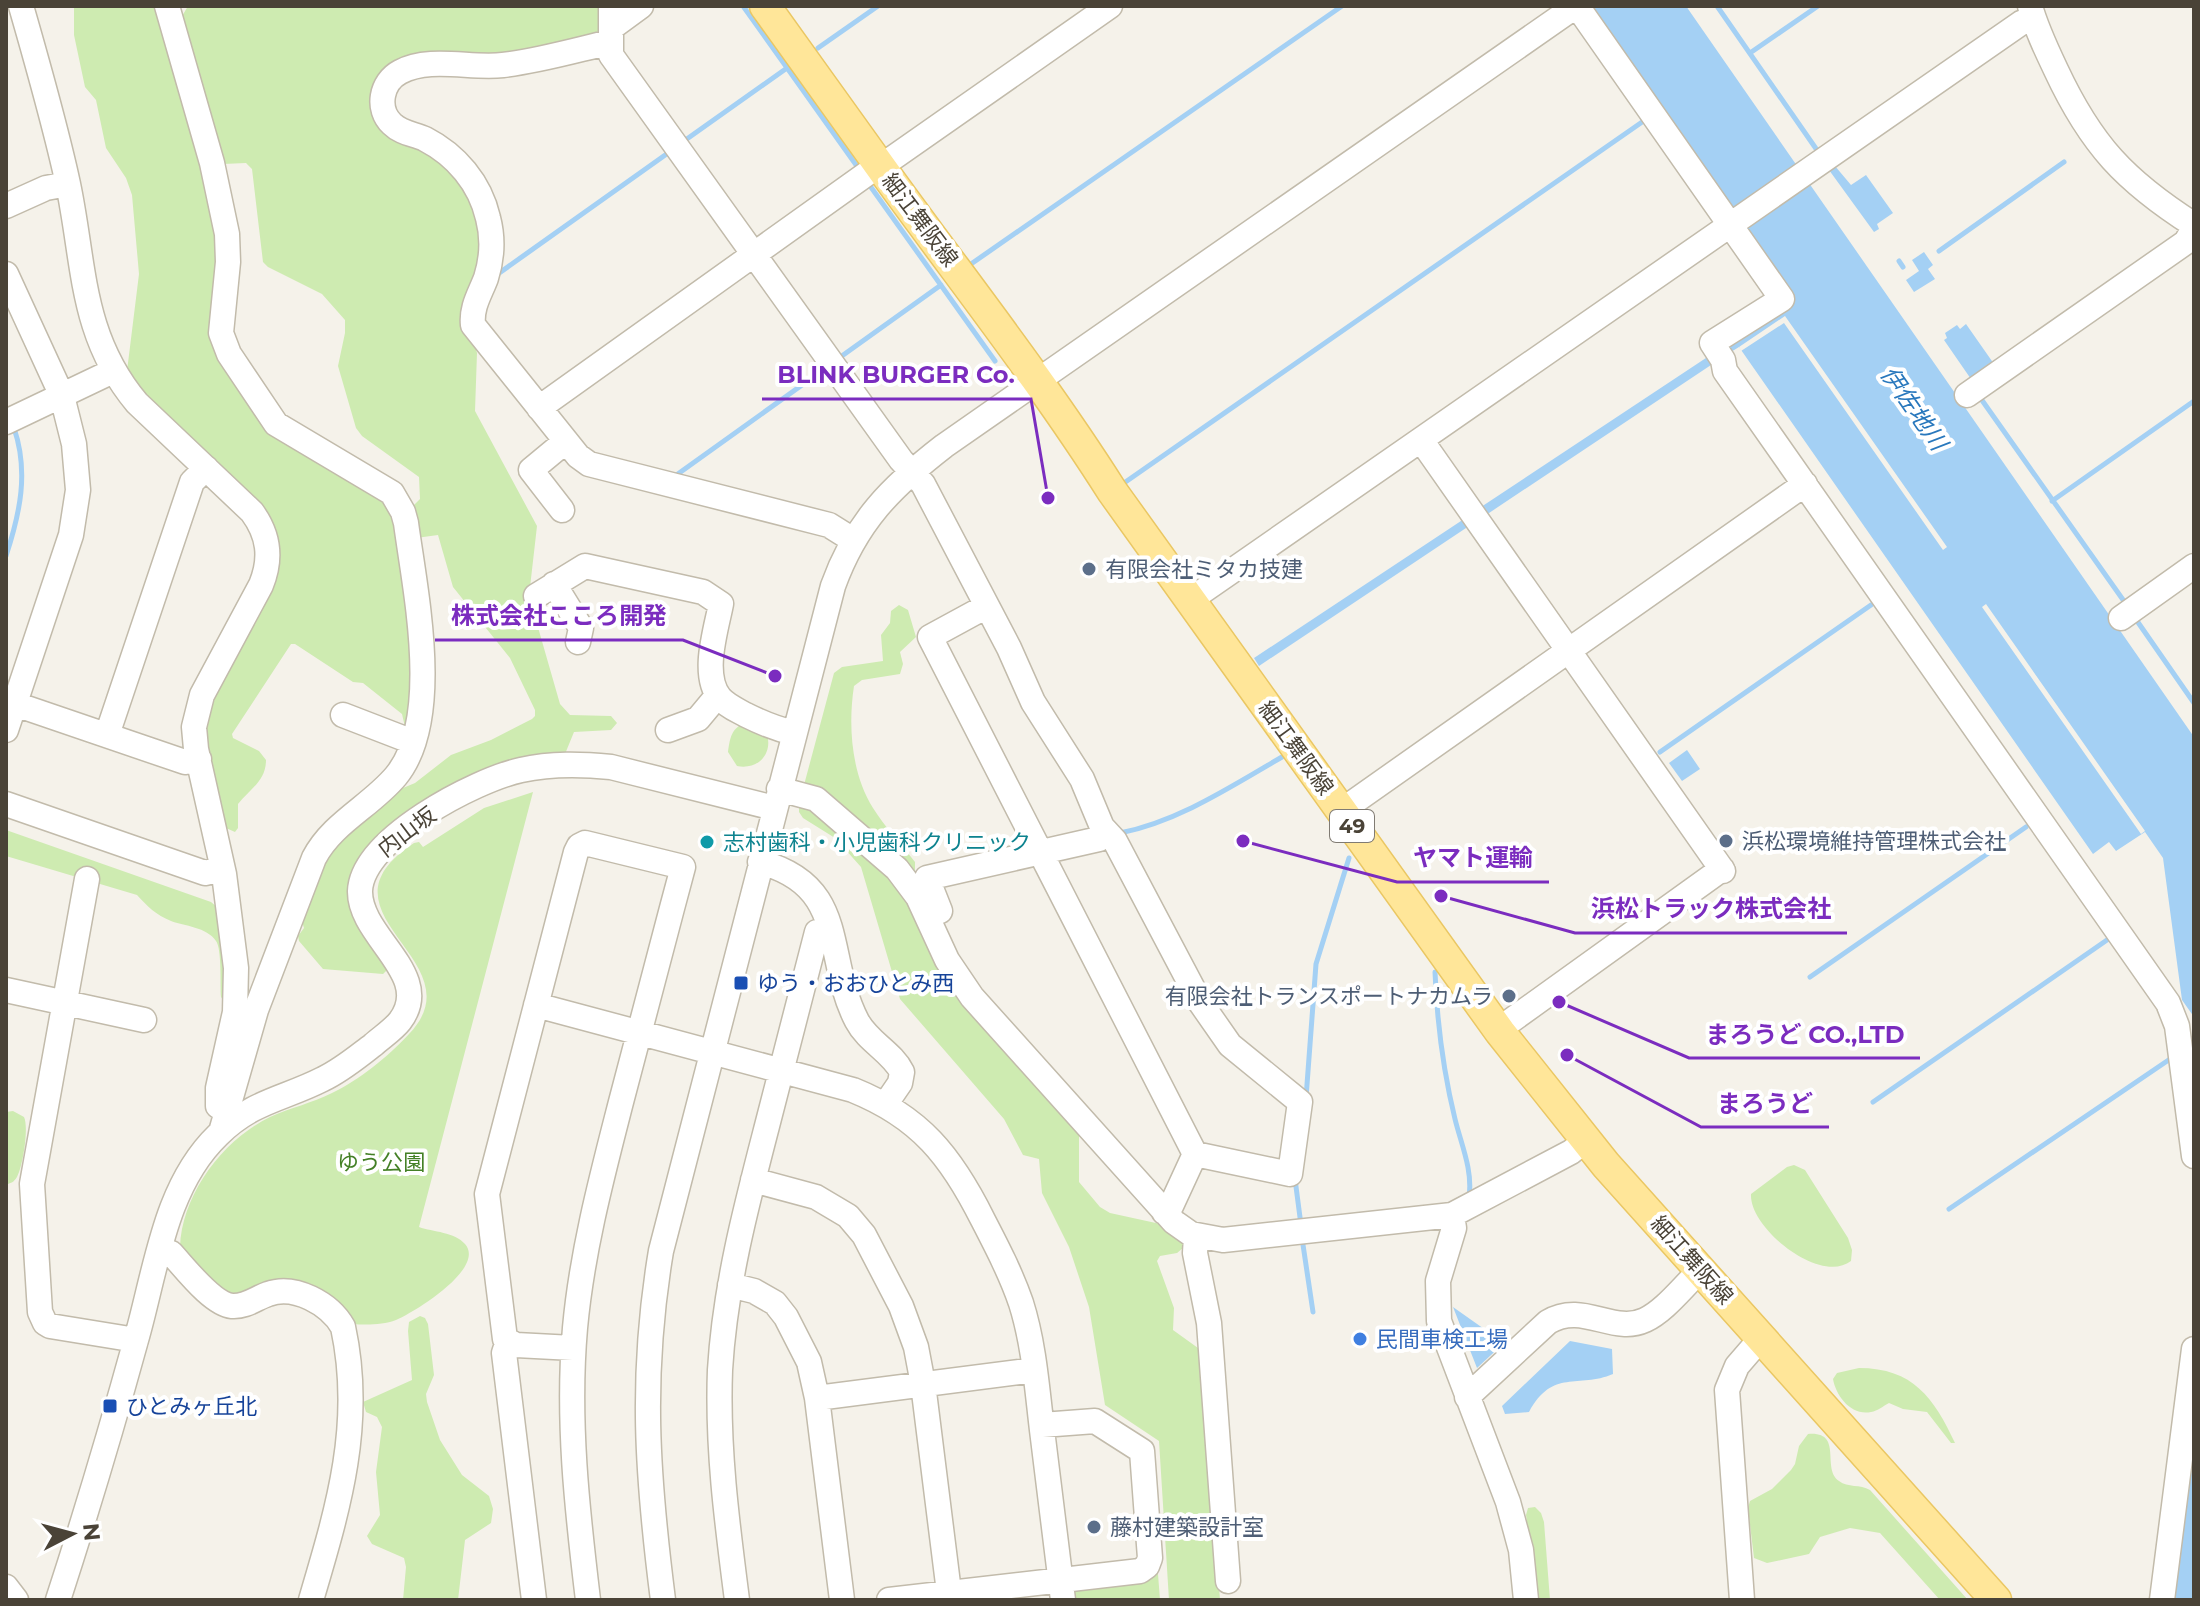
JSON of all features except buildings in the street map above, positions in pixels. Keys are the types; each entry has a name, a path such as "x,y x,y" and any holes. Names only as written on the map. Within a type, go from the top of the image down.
{"main road":[{"name":"細江舞阪線","path":"765,6 1038,381 1112,491 1498,1030 1586,1140 1996,1600"}],"street":[{"path":"21,6 68,184 90,314 113,371 137,403 259,522 265,534 269,560 261,585 198,705 194,727 222,869 236,983 235,1012 218,1088 221,1132"},
{"path":"61,1599 169,1218 185,1179 221,1132 256,1010 314,858 327,837 391,782 406,760 417,725 423,659 403,512 392,493 276,424 224,344 222,322 229,243 212,163 167,6"},
{"path":"641,6 611,25 507,65 445,64 412,68 394,76 384,92 384,111 394,127 420,137 451,156 464,169 479,193 489,219 491,255 474,307 473,325 583,461 596,467 829,525 853,540"},
{"path":"539,408 1110,6"},
{"path":"663,1600 646,1435 651,1320 665,1229 833,586 853,540 877,506 944,446 1576,6 1782,299 1712,343 1723,360 1725,371 2168,1003 2177,1026 2194,1156"},
{"path":"1190,600 2021,23 2032,12 2066,91 2091,135 2143,191 2191,220 2186,242 1967,395"},
{"path":"611,25 611,55 901,460 923,484 1033,702 1078,772 1106,832 1115,841 1200,1002 1230,1045 1300,1102 1290,1174 1195,1154"},
{"path":"6,206 46,188 68,184"},
{"path":"6,274 62,396 70,421 77,467 76,513 71,535 6,730"},
{"path":"6,422 113,371"},
{"path":"1421,440 1723,870 1498,1030"},
{"path":"562,510 531,470 566,441"},
{"path":"107,735 192,482 206,468"},
{"path":"1341,811 1805,484"},
{"path":"578,642 581,628 545,590 585,566 703,592 721,604 712,659 713,684 718,695 730,707 771,727 794,733"},
{"path":"2121,618 2194,566"},
{"path":"987,606 930,637 1195,1154"},
{"path":"668,730 698,719 718,695"},
{"path":"15,704 185,762 199,759"},
{"path":"343,715 413,742"},
{"name":"内山坂","path":"221,1132 258,1105 337,1072 400,1021 409,1000 409,988 400,967 366,917 360,898 362,878 376,853 399,834 474,786 541,766 588,764 777,799 816,799 897,869 918,897 947,960 972,997 1164,1212 1182,1229 1196,1236"},
{"path":"6,804 205,873 222,869"},
{"path":"957,975 962,971 927,878 1099,839 1106,832"},
{"path":"573,1348 516,1345 508,1341 504,1333 487,1194 576,852 579,846 592,843 683,867 591,1224 581,1280 573,1348 573,1458 588,1600"},
{"path":"760,862 779,867 808,885 819,900 855,1017 868,1037 902,1072 900,1083 885,1105"},
{"path":"87,879 32,1184 41,1318 50,1326 136,1340"},
{"path":"737,1600 720,1433 720,1370 730,1285 753,1180 817,932 829,928"},
{"path":"6,990 144,1020"},
{"path":"536,1005 853,1090 885,1105 931,1138 960,1174 1016,1289 1026,1323 1035,1370 1062,1589"},
{"path":"1228,1581 1209,1323 1195,1253 1196,1236 1223,1240 1452,1215 1571,1152 1586,1140"},
{"path":"1164,1212 1171,1206 1195,1154"},
{"path":"753,1180 828,1202 857,1225 907,1319 923,1384 949,1592"},
{"path":"1452,1215 1454,1228 1438,1281 1442,1334 1515,1526 1524,1567 1526,1600"},
{"path":"161,1250 171,1253 221,1303 232,1306 244,1304 275,1292 298,1294 325,1306 336,1315 343,1327 351,1412 349,1451 338,1508 311,1600"},
{"path":"1467,1397 1558,1316 1582,1314 1622,1323 1641,1321 1656,1312 1701,1270"},
{"path":"730,1285 765,1296 783,1312 809,1362 817,1398 842,1600"},
{"path":"1742,1600 1727,1390 1737,1366 1762,1337"},
{"path":"508,1341 504,1353 534,1600"},
{"path":"2162,1600 2194,1349"},
{"path":"817,1398 1035,1370"},
{"path":"889,1600 949,1592 1062,1589 1140,1571 1147,1566 1150,1558 1144,1457 1138,1446 1095,1421 1042,1425"},
{"path":"6,1587 16,1600"}],"green space":[{"path":"74,6 161,6 221,235 216,321 265,419 394,505 417,651 411,724 405,727 402,714 363,683 353,682 291,644 232,734 233,738 259,751 266,760 260,779 238,804 238,828 235,832 226,828 205,737 208,708 279,561 127,371 139,274 132,195 126,178 106,148 96,100 85,87 74,35"},
{"path":"188,6 604,6 601,27 595,35 523,55 445,57 375,101 447,161 482,220 473,339 477,353 475,411 537,526 529,596 560,704 570,715 611,716 617,723 611,730 574,732 565,754 362,855 388,969 383,974 323,969 299,941 298,936 304,928 301,918 319,860 391,793 415,783 451,755 491,740 532,719 535,710 510,658 453,587 438,535 416,538 412,507 420,499 419,477 362,436 356,428 338,366 345,320 322,294 263,262 252,169 246,163 223,164 181,18"},
{"path":"899,605 908,610 916,637 900,652 903,664 900,674 862,680 854,686 851,717 853,748 860,780 873,808 915,862 915,874 804,785 834,673 842,667 883,661 881,635 890,623 891,611"},
{"path":"746,723 767,734 768,748 757,763 744,767 737,766 728,752 732,734"},
{"name":"ゆう公園","path":"533,792 419,1227 461,1240 469,1254 466,1265 432,1299 396,1320 380,1324 353,1324 341,1310 253,1293 224,1296 180,1247 188,1208 208,1171 221,1154 253,1127 270,1117 332,1093 373,1067 409,1034 425,1007 425,983 384,915 378,892 386,869 414,843 419,842 423,847 484,808"},
{"path":"803,803 881,861 1079,1130 1079,1182 1100,1207 1110,1213 1165,1225 1183,1240 1183,1248 1177,1253 1160,1256 1157,1261 1174,1308 1173,1330 1198,1348 1202,1358 1220,1600 1169,1600 1159,1441 1105,1405 1089,1307 1069,1247 1042,1193 1039,1159 1023,1155 1004,1119 900,999 861,867 835,838 803,818 799,806"},
{"path":"6,830 211,902 218,908 228,969 225,1003 221,997 219,951 212,936 161,916 137,895 6,856"},
{"path":"13,1111 24,1117 26,1137 17,1177 6,1185 6,1112"},
{"path":"1794,1165 1805,1170 1848,1238 1852,1250 1851,1261 1838,1266 1805,1259 1789,1249 1761,1222 1753,1208 1751,1194"},
{"path":"420,1316 428,1324 434,1375 426,1394 427,1402 440,1440 462,1475 489,1496 493,1509 491,1523 465,1540 458,1600 403,1600 404,1558 372,1544 367,1536 380,1515 376,1472 382,1427 377,1417 366,1412 363,1402 412,1380 409,1322"},
{"path":"1859,1368 1878,1369 1908,1380 1930,1399 1955,1443 1951,1443 1927,1412 1903,1409 1889,1403 1871,1412 1851,1408 1837,1392 1833,1379 1837,1373"},
{"path":"1808,1434 1826,1438 1834,1475 1839,1481 1870,1490 1968,1600 1940,1600 1880,1533 1850,1528 1820,1537 1809,1554 1767,1563 1754,1558 1748,1508 1750,1501 1772,1489 1791,1470 1799,1446"},
{"path":"1535,1507 1544,1522 1550,1600 1538,1600 1526,1515 1528,1508"},
{"path":"1158,1574 1160,1600 1071,1600 1073,1583"}],"water":[{"name":"伊佐地川","path":"1584,6 1686,6 2194,737 2194,1017 2182,1000 2163,858 2145,832 2116,851 2109,842 2093,854 1739,347 1726,355 1721,347 1790,302"},
{"path":"1835,166 1851,185 1866,175 1893,213 1877,224 1879,229 1874,232 1829,170"},
{"path":"1924,252 1933,265 1928,269 1935,279 1914,292 1906,280 1919,271 1912,260"},
{"path":"1966,324 1994,364 1973,382 1944,340 1947,338 1945,333 1957,325 1960,329"},
{"path":"1712,354 1717,361 1483,517 1478,509"},
{"path":"1467,517 1472,524 1259,666 1254,658"},
{"path":"1687,750 1700,769 1682,781 1669,763"},
{"path":"1453,1307 1504,1343 1477,1368"},
{"path":"1570,1341 1612,1349 1613,1374 1557,1385 1538,1398 1529,1412 1505,1414 1502,1406"},
{"path":"2194,1413 2194,1600 2170,1600"}],"pier":[{"path":"1785,316 1947,547 1943,550 1784,323 1741,351 1739,347"},
{"path":"1986,604 2145,831 2141,834 1982,607"}],"waterway":[{"path":"743,6 859,169"},
{"path":"818,48 878,6"},
{"path":"971,264 1342,6"},
{"path":"1717,6 1819,153"},
{"path":"1750,53 1818,6"},
{"path":"684,141 787,68"},
{"path":"1124,483 1645,120"},
{"path":"495,276 668,153"},
{"path":"1939,251 2064,162"},
{"path":"868,183 995,361"},
{"path":"1899,261 1903,267"},
{"path":"839,358 941,285"},
{"path":"675,476 823,370"},
{"path":"1979,396 2126,604"},
{"path":"2052,501 2194,401"},
{"path":"6,556 21,492 21,461 14,428"},
{"path":"1660,752 1871,605"},
{"path":"2135,618 2194,703"},
{"path":"1120,833 1183,812 1282,757"},
{"path":"1810,977 2026,827"},
{"path":"1306,1098 1316,964 1349,858"},
{"path":"1873,1102 2107,940"},
{"path":"1435,972 1444,1064 1468,1167 1469,1197"},
{"path":"1949,1209 2173,1057"},
{"path":"1295,1179 1301,1225"},
{"path":"1302,1238 1313,1312"}],"place":[{"name":"BLINK BURGER Co.","path":"1048,498"},
{"name":"有限会社ミタカ技建","path":"1089,569"},
{"name":"株式会社こころ開発","path":"775,676"},
{"name":"ヤマト運輸","path":"1243,841"},
{"name":"浜松環境維持管理株式会社","path":"1726,841"},
{"name":"志村歯科・小児歯科クリニック","path":"707,842"},
{"name":"浜松トラック株式会社","path":"1441,896"},
{"name":"ゆう・おおひとみ西","path":"741,983"},
{"name":"有限会社トランスポートナカムラ","path":"1509,996"},
{"name":"まろうど CO.,LTD","path":"1559,1002"},
{"name":"まろうど","path":"1567,1055"},
{"name":"民間車検工場","path":"1360,1339"},
{"name":"ひとみヶ丘北","path":"110,1406"},
{"name":"藤村建築設計室","path":"1094,1527"}]}
